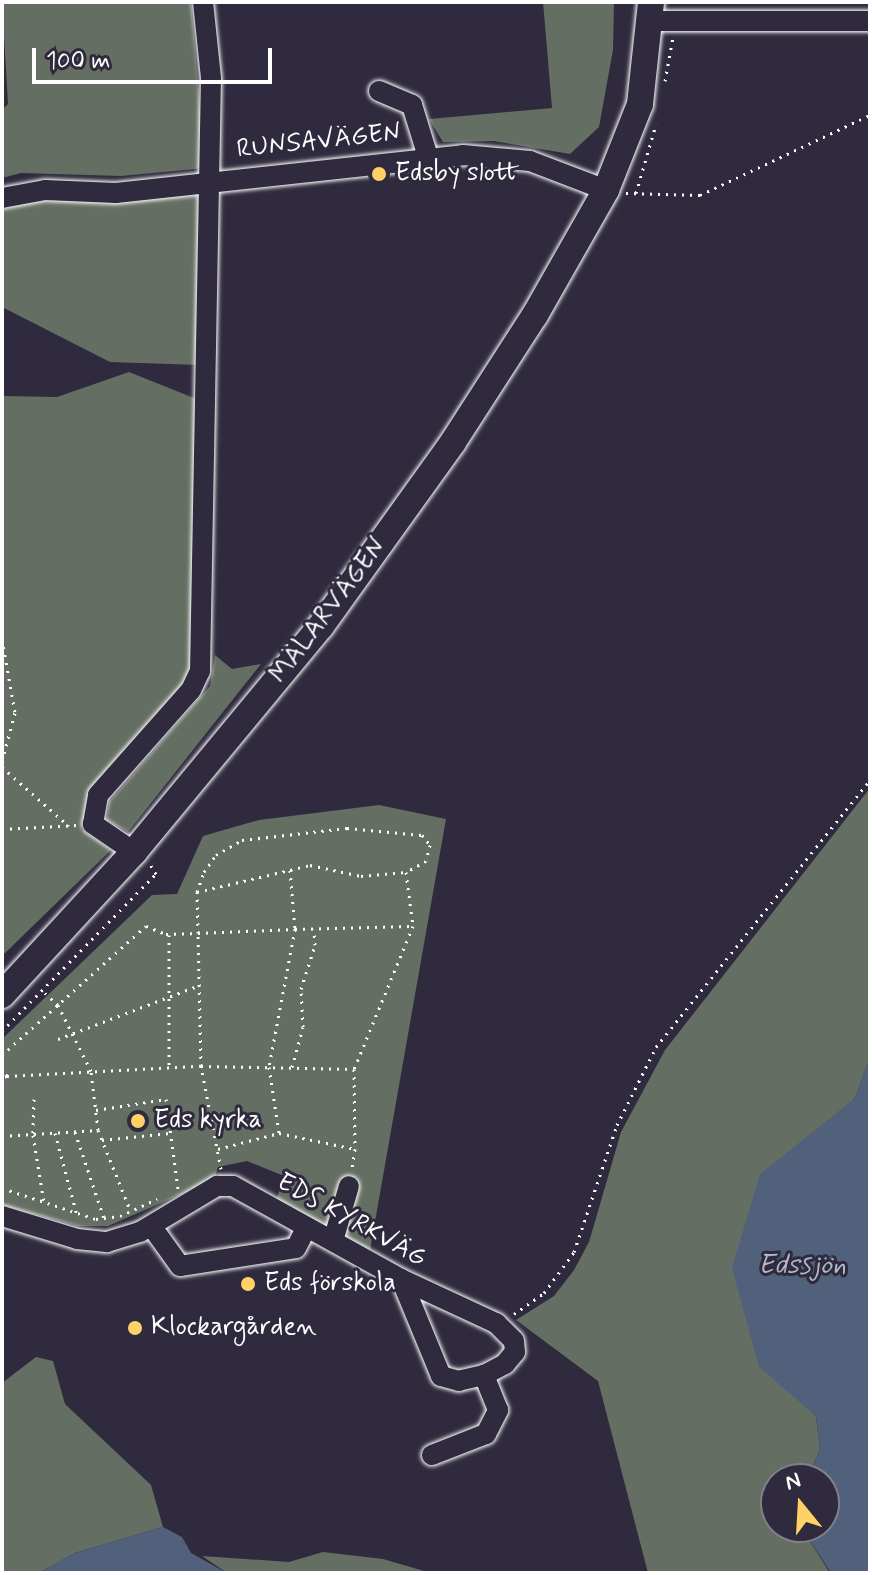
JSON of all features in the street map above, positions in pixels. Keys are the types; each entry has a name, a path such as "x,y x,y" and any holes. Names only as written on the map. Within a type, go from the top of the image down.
{"main road":[{"name":"MÄLARVÄGEN","path":"2,995 134,852 321,626 453,442 535,315 606,190 640,104 651,12"}],"street":[{"name":"RUNSAVÄGEN","path":"203,2 211,78 209,180 428,157 506,156 606,190"},
{"path":"651,12 741,12 870,21"},
{"path":"379,91 412,105 428,157"},
{"path":"2,198 45,190 116,193 209,180 200,671 191,690 98,795 93,824 134,852"},
{"name":"EDS KYRKVÄG","path":"2,1216 77,1239 107,1242 152,1227 223,1185 401,1279 496,1323"},
{"path":"333,1241 349,1186"},
{"path":"152,1227 180,1266 296,1248 306,1228"},
{"path":"401,1279 441,1376 459,1381 484,1375 505,1364 515,1352 514,1341 496,1323"},
{"path":"432,1455 486,1434 498,1410 484,1375"}],"path":[{"path":"606,190 668,198 700,195 870,115"},
{"path":"2,639 15,713 2,761"},
{"path":"2,767 69,826"},
{"path":"496,1323 544,1293 562,1273 637,1077 870,780"},
{"path":"2,829 93,824"},
{"path":"197,892 310,865 361,876 406,872 426,861 430,845 422,835 347,828 242,840 216,855 197,892 201,1066 218,1149 279,1133 355,1149"},
{"path":"2,1031 156,874 134,852"},
{"path":"279,1133 269,1067 295,929 290,870"},
{"path":"349,1186 355,1149 354,1069 413,926 406,872"},
{"path":"2,1055 146,926 169,934 413,926"},
{"path":"292,1067 303,1027 301,989 315,945 314,929"},
{"path":"169,934 169,1067"},
{"path":"58,1039 200,985"},
{"path":"43,991 58,1005 91,1071 98,1130 131,1211"},
{"path":"2,1067 4,1077 201,1066 354,1069"},
{"path":"34,1099 33,1135 44,1203"},
{"path":"2,1188 77,1216 104,1218 131,1211 178,1190 166,1099 96,1110"},
{"path":"2,1136 98,1130"},
{"path":"75,1132 104,1218"},
{"path":"55,1133 77,1216"},
{"path":"102,1141 170,1133"}],"green space":[{"path":"2,2 191,2 205,168 121,176 21,173 2,178 2,110 8,104"},
{"path":"543,2 614,2 613,50 599,127 570,154 494,141 443,142 429,119 552,108"},
{"path":"205,189 199,365 110,362 2,307 2,209 31,202"},
{"path":"129,372 199,400 191,678 93,793 81,829 111,850 2,956 2,396 57,397"},
{"path":"215,655 232,669 261,664 128,832 107,820 109,802 210,686"},
{"path":"870,788 870,1057 855,1098 819,1132 791,1393 816,1416 820,1449 814,1463 760,1463 760,1543 811,1543 830,1573 648,1573 598,1381 516,1320 554,1296 574,1270 589,1242 621,1132 665,1050"},
{"path":"379,805 446,819 370,1250 276,1201 284,1176 247,1161 218,1167 214,1180 108,1226 78,1226 2,1205 2,1039 152,895 177,894 203,836 259,820"},
{"path":"36,1357 53,1361 65,1404 151,1485 163,1527 75,1553 39,1573 2,1573 2,1383"},
{"path":"323,1552 383,1559 431,1573 227,1573 202,1556 289,1562"}],"water":[{"name":"Edssjön","path":"870,1057 870,1573 831,1573 811,1543 840,1543 840,1463 814,1463 820,1449 816,1416 759,1367 732,1268 760,1174 855,1098"},
{"path":"163,1527 182,1537 191,1553 227,1573 39,1573 75,1553"}],"place":[{"name":"Edsby slott","path":"379,174"},
{"name":"Eds kyrka","path":"138,1121"},
{"name":"Eds förskola","path":"248,1284"},
{"name":"Klockargården","path":"135,1328"}]}
